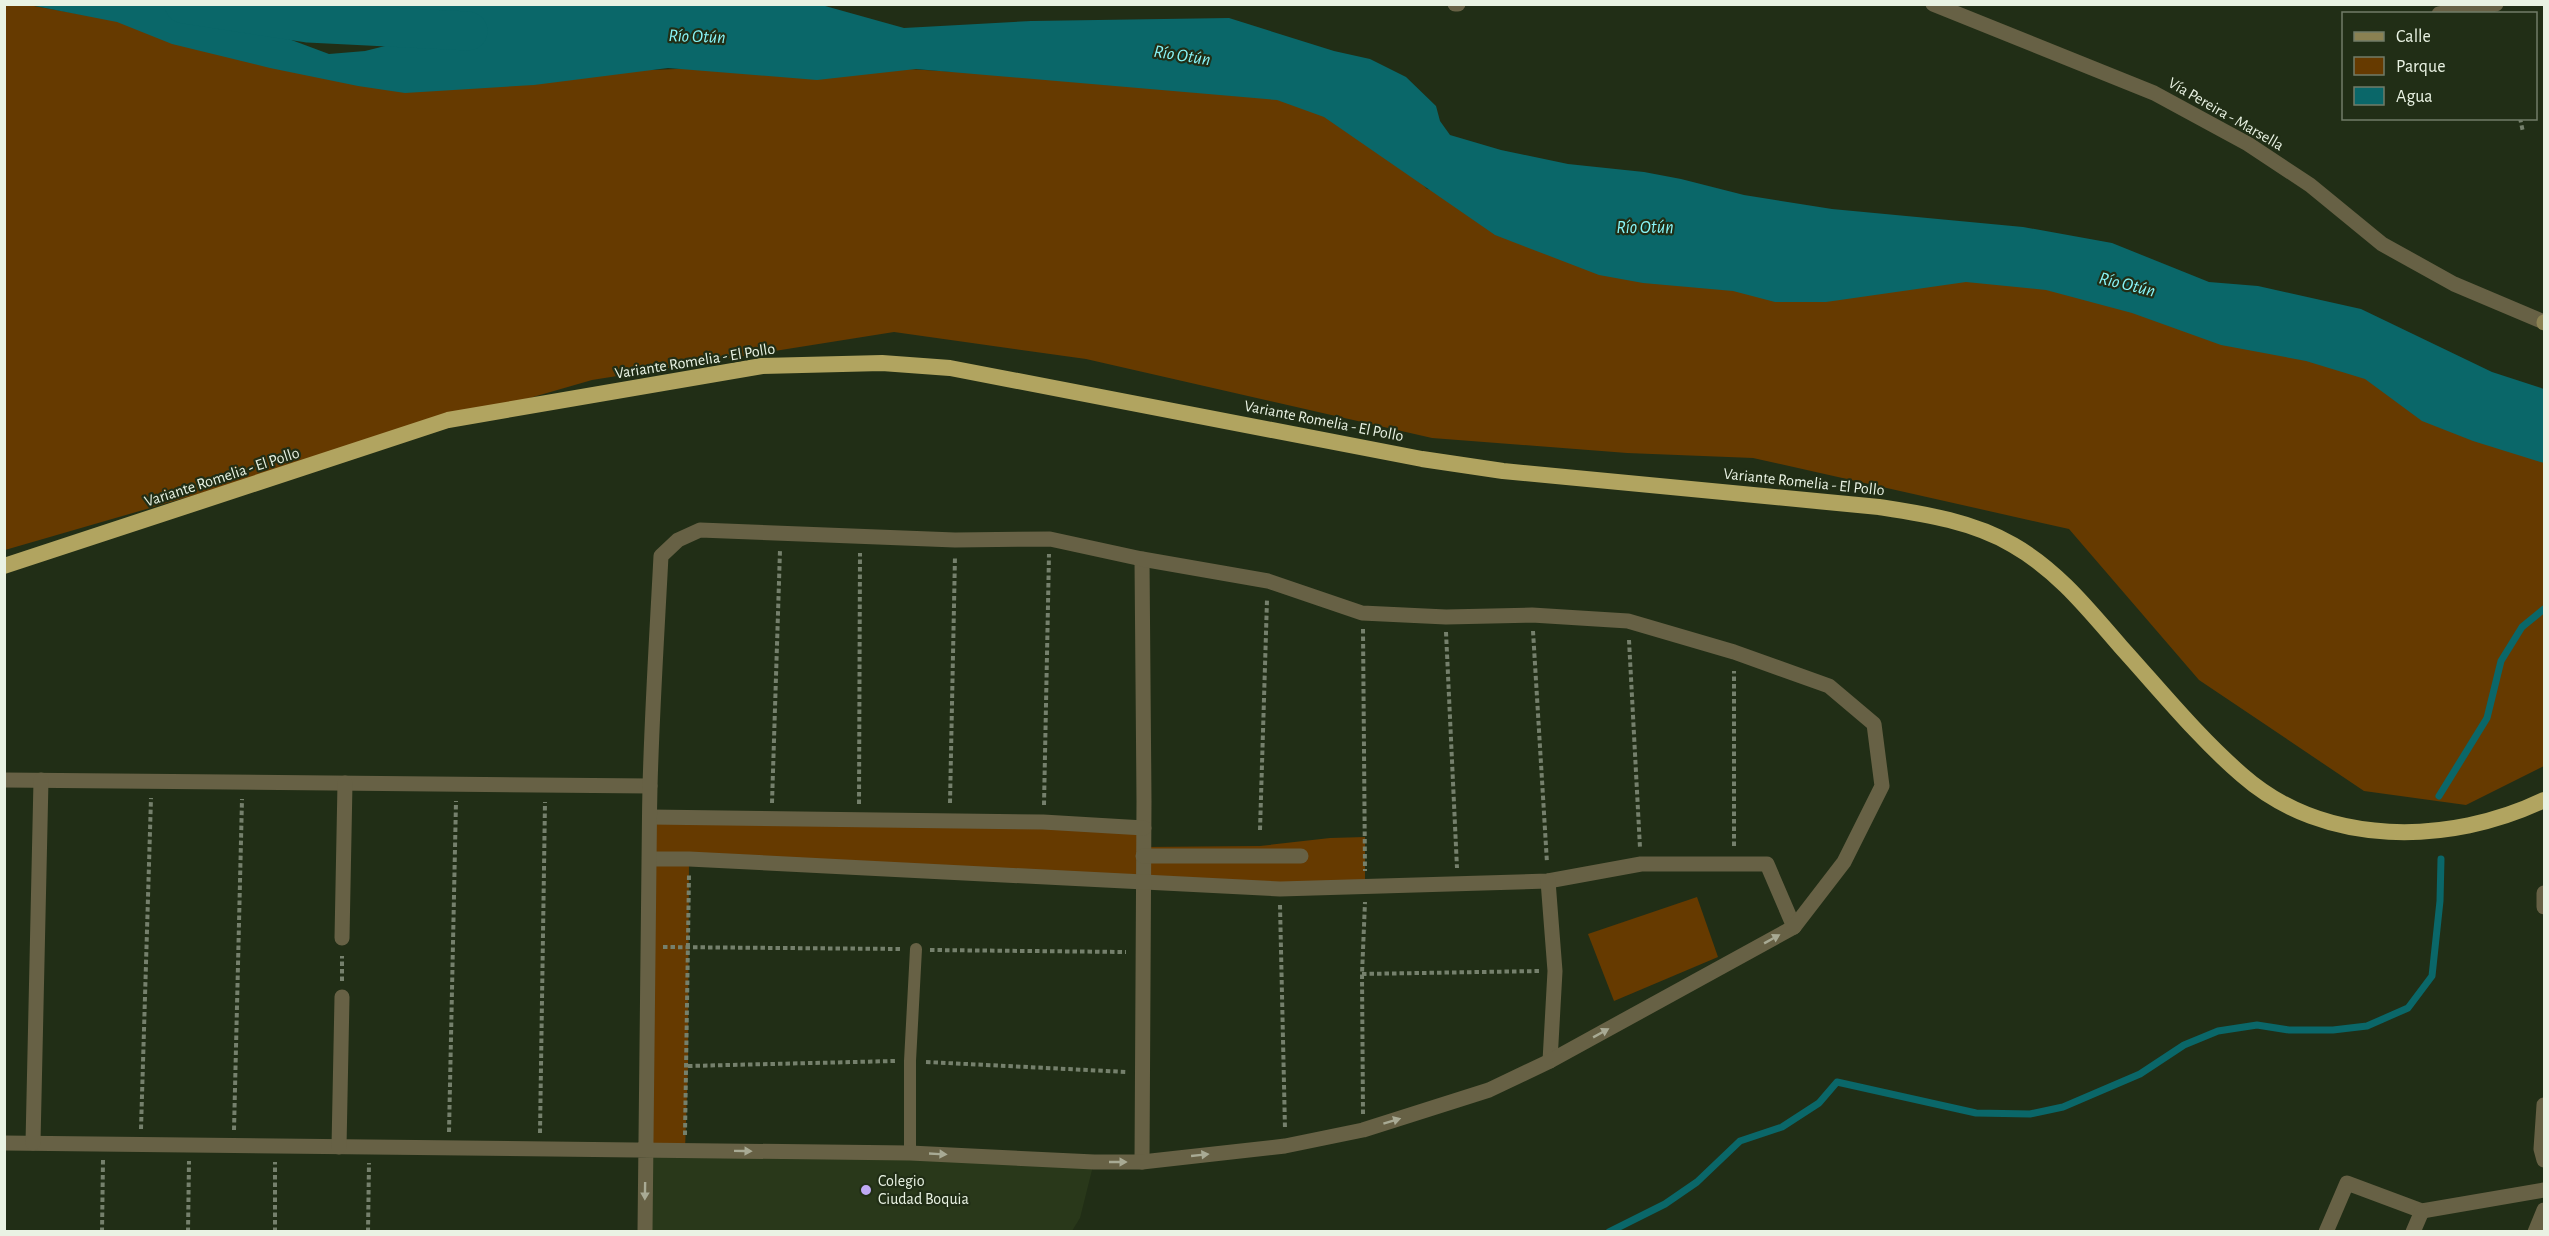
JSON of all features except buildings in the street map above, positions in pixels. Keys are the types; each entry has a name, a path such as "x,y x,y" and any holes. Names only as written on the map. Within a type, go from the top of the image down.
{"highway":[{"name":"Variante Romelia - El Pollo","path":"4,566 448,420 762,366 882,363 950,368 1422,459 1491,469 1879,507 1932,515 1977,528 2013,544 2044,566 2074,593 2187,719 2242,776 2284,804 2331,822 2383,832 2426,832 2462,828 2497,820 2544,800"}],"street":[{"name":"Vía Pereira - Marsella","path":"1934,4 2154,93 2248,144 2310,185 2382,244 2454,285 2544,322"},
{"path":"2450,12 2496,4"},
{"path":"4,1143 339,1146 448,1148 646,1150 684,1150 910,1153 1094,1162 1142,1162 1285,1146 1363,1130 1489,1090 1550,1061 1794,927 1844,862 1882,786 1874,724 1829,686 1734,652 1628,621 1532,615 1446,617 1362,613 1268,581 1142,559 1050,539 860,538 700,530 678,540 661,556 650,786 650,859 649,946 646,1150 645,1232"},
{"path":"1142,559 1144,828 1142,1162"},
{"path":"4,780 650,786"},
{"path":"33,1143 41,780"},
{"path":"342,938 345,783"},
{"path":"650,817 1043,822 1144,828"},
{"path":"1143,856 1301,856"},
{"path":"650,859 689,859 1280,889 1548,881 1641,864 1734,862 1767,864 1794,927"},
{"path":"1548,881 1555,971 1550,1061"},
{"path":"2544,893 2544,907"},
{"path":"339,1146 342,997"},
{"path":"2544,1105 2541,1149 2544,1160"},
{"path":"2326,1232 2347,1183 2422,1211 2544,1190"},
{"path":"2535,1232 2544,1210"},
{"path":"2413,1232 2422,1211"}],"lane":[{"path":"910,1153 910,1061 916,949"}],"path":[{"path":"2520,120 2523,132"},
{"path":"771,819 780,534"},
{"path":"859,820 860,538"},
{"path":"1043,822 1050,539"},
{"path":"949,821 955,540"},
{"path":"1260,830 1268,581"},
{"path":"1362,613 1365,886 1362,975 1363,1130"},
{"path":"1532,615 1548,881"},
{"path":"1446,617 1457,884"},
{"path":"1628,621 1641,864"},
{"path":"1734,652 1734,862"},
{"path":"140,1145 151,781"},
{"path":"233,1146 242,782"},
{"path":"448,1148 456,784"},
{"path":"539,1149 546,784"},
{"path":"684,1150 689,859"},
{"path":"1280,889 1285,1146"},
{"path":"342,938 342,997"},
{"path":"649,946 1142,952"},
{"path":"1362,975 1555,971"},
{"path":"102,1232 103,1144"},
{"path":"188,1232 189,1145"},
{"path":"275,1146 275,1232"},
{"path":"368,1232 369,1147"}],"shaded area":[{"name":"Colegio Ciudad Boquia","path":"646,1150 1094,1162 1080,1218 1072,1231 645,1232"}],"green space":[{"path":"5,5 28,5 421,74 562,64 654,70 808,63 958,72 1096,65 1349,106 1427,189 2036,266 2289,332 2544,428 2544,766 2466,805 2364,791 2199,680 2069,529 1753,458 1627,453 1432,438 1086,359 894,332 592,380 5,550"},
{"path":"650,817 1144,828 1144,847 1260,846 1330,838 1365,837 1365,886 689,859 688,1066 685,1150 646,1150"},
{"path":"1697,897 1718,957 1614,1001 1588,934"}],"water":[{"name":"Río Otún","path":"818,4 904,28 1031,21 1229,18 1334,51 1370,59 1406,77 1436,106 1440,121 1450,135 1501,150 1568,164 1644,172 1744,195 1832,209 2023,227 2112,243 2209,282 2258,286 2361,309 2492,372 2544,389 2544,463 2473,441 2422,421 2365,379 2306,361 2221,345 2132,313 2046,290 1966,282 1826,302 1775,302 1733,291 1643,283 1599,275 1495,235 1324,117 1277,100 916,69 817,80 668,68 534,85 405,93 270,68 172,44 117,22 30,5","holes":["357,7 395,9 418,20 413,39 365,51 329,54 270,32 260,17"]}],"waterway":[{"name":"Río Otún","path":"184,4 308,23 468,31"},
{"path":"2439,796 2487,718 2501,661 2522,627 2544,609"},
{"path":"1609,1232 1665,1204 1697,1182 1740,1141 1782,1127 1819,1103 1837,1082 1976,1113 2030,1114 2063,1107 2140,1074 2184,1045 2218,1031 2257,1025 2289,1030 2333,1030 2367,1026 2408,1008 2432,976 2440,901 2441,859"}],"place":[{"name":"Colegio Ciudad Boquia","path":"866,1190"}]}
